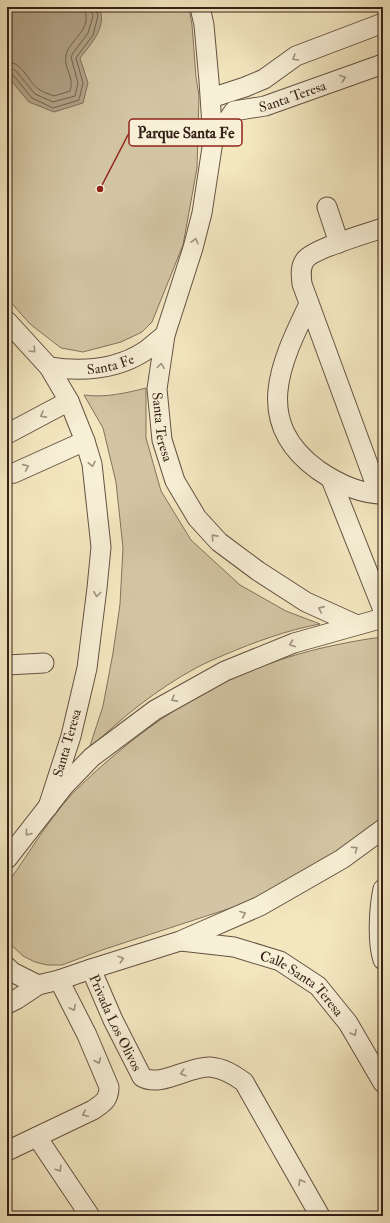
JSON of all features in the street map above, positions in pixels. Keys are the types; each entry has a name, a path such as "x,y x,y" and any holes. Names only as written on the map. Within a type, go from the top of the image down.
{"street":[{"name":"Santa Teresa","path":"200,7 204,25 211,98 213,141 202,213 193,248 165,335 157,389 162,440 175,481 197,518 219,542 258,571 306,602 357,625"},
{"name":"Santa Teresa","path":"211,98 245,87 264,78 296,56 383,23"},
{"name":"Santa Teresa","path":"213,141 234,112 265,106 383,64"},
{"path":"327,207 339,243"},
{"path":"381,494 309,304 302,284 301,266 312,254 383,228"},
{"path":"309,304 291,342 284,363 277,393 277,407 280,424 297,452 331,479 352,488 381,494"},
{"name":"Santa Teresa","path":"7,321 48,367 69,401 85,441 92,464 101,547 98,588 87,668 71,736 48,807"},
{"name":"Santa Fe","path":"48,367 68,370 88,370 108,367 145,351 165,335"},
{"path":"7,434 69,401"},
{"path":"7,474 14,473 85,441"},
{"path":"331,479 383,610"},
{"path":"7,859 64,786 92,757 155,710 225,671 294,643 383,618"},
{"path":"7,665 44,663"},
{"path":"7,1004 38,985 59,980 180,941 260,906 342,859 383,829"},
{"path":"383,889 380,900 380,950 383,960"},
{"name":"Calle Santa Teresa","path":"180,941 234,947 280,962 318,986 348,1023 383,1083"},
{"path":"7,967 12,972 38,985"},
{"name":"Privada Los Olivos","path":"91,969 113,1020 142,1077 147,1080 155,1081 198,1068 209,1067 221,1069 233,1074 244,1082 320,1216"},
{"path":"7,1151 94,1110 104,1102 109,1095 109,1087 87,1035 59,980"},
{"path":"38,1137 90,1216"}],"shaded area":[{"path":"7,7 189,7 199,96 197,168 183,245 152,322 142,332 121,342 83,352 61,348 30,324 7,298"},
{"path":"146,388 146,438 161,491 191,540 240,585 286,611 320,624 283,633 259,641 196,668 153,695 114,726 89,749 103,706 113,653 120,604 123,548 116,482 103,428 84,395 108,395"},
{"path":"383,637 383,819 379,823 343,851 275,890 234,907 102,950 62,965 47,965 35,962 23,956 10,944 7,940 7,886 9,881 47,825 64,803 96,771 135,738 185,704 238,676 296,655 340,644"}],"water":[{"path":"7,7 99,7 101,14 100,28 93,41 80,58 88,83 83,103 54,112 29,102 7,76"}],"place":[{"name":"Parque Santa Fe","path":"100,189"}]}
